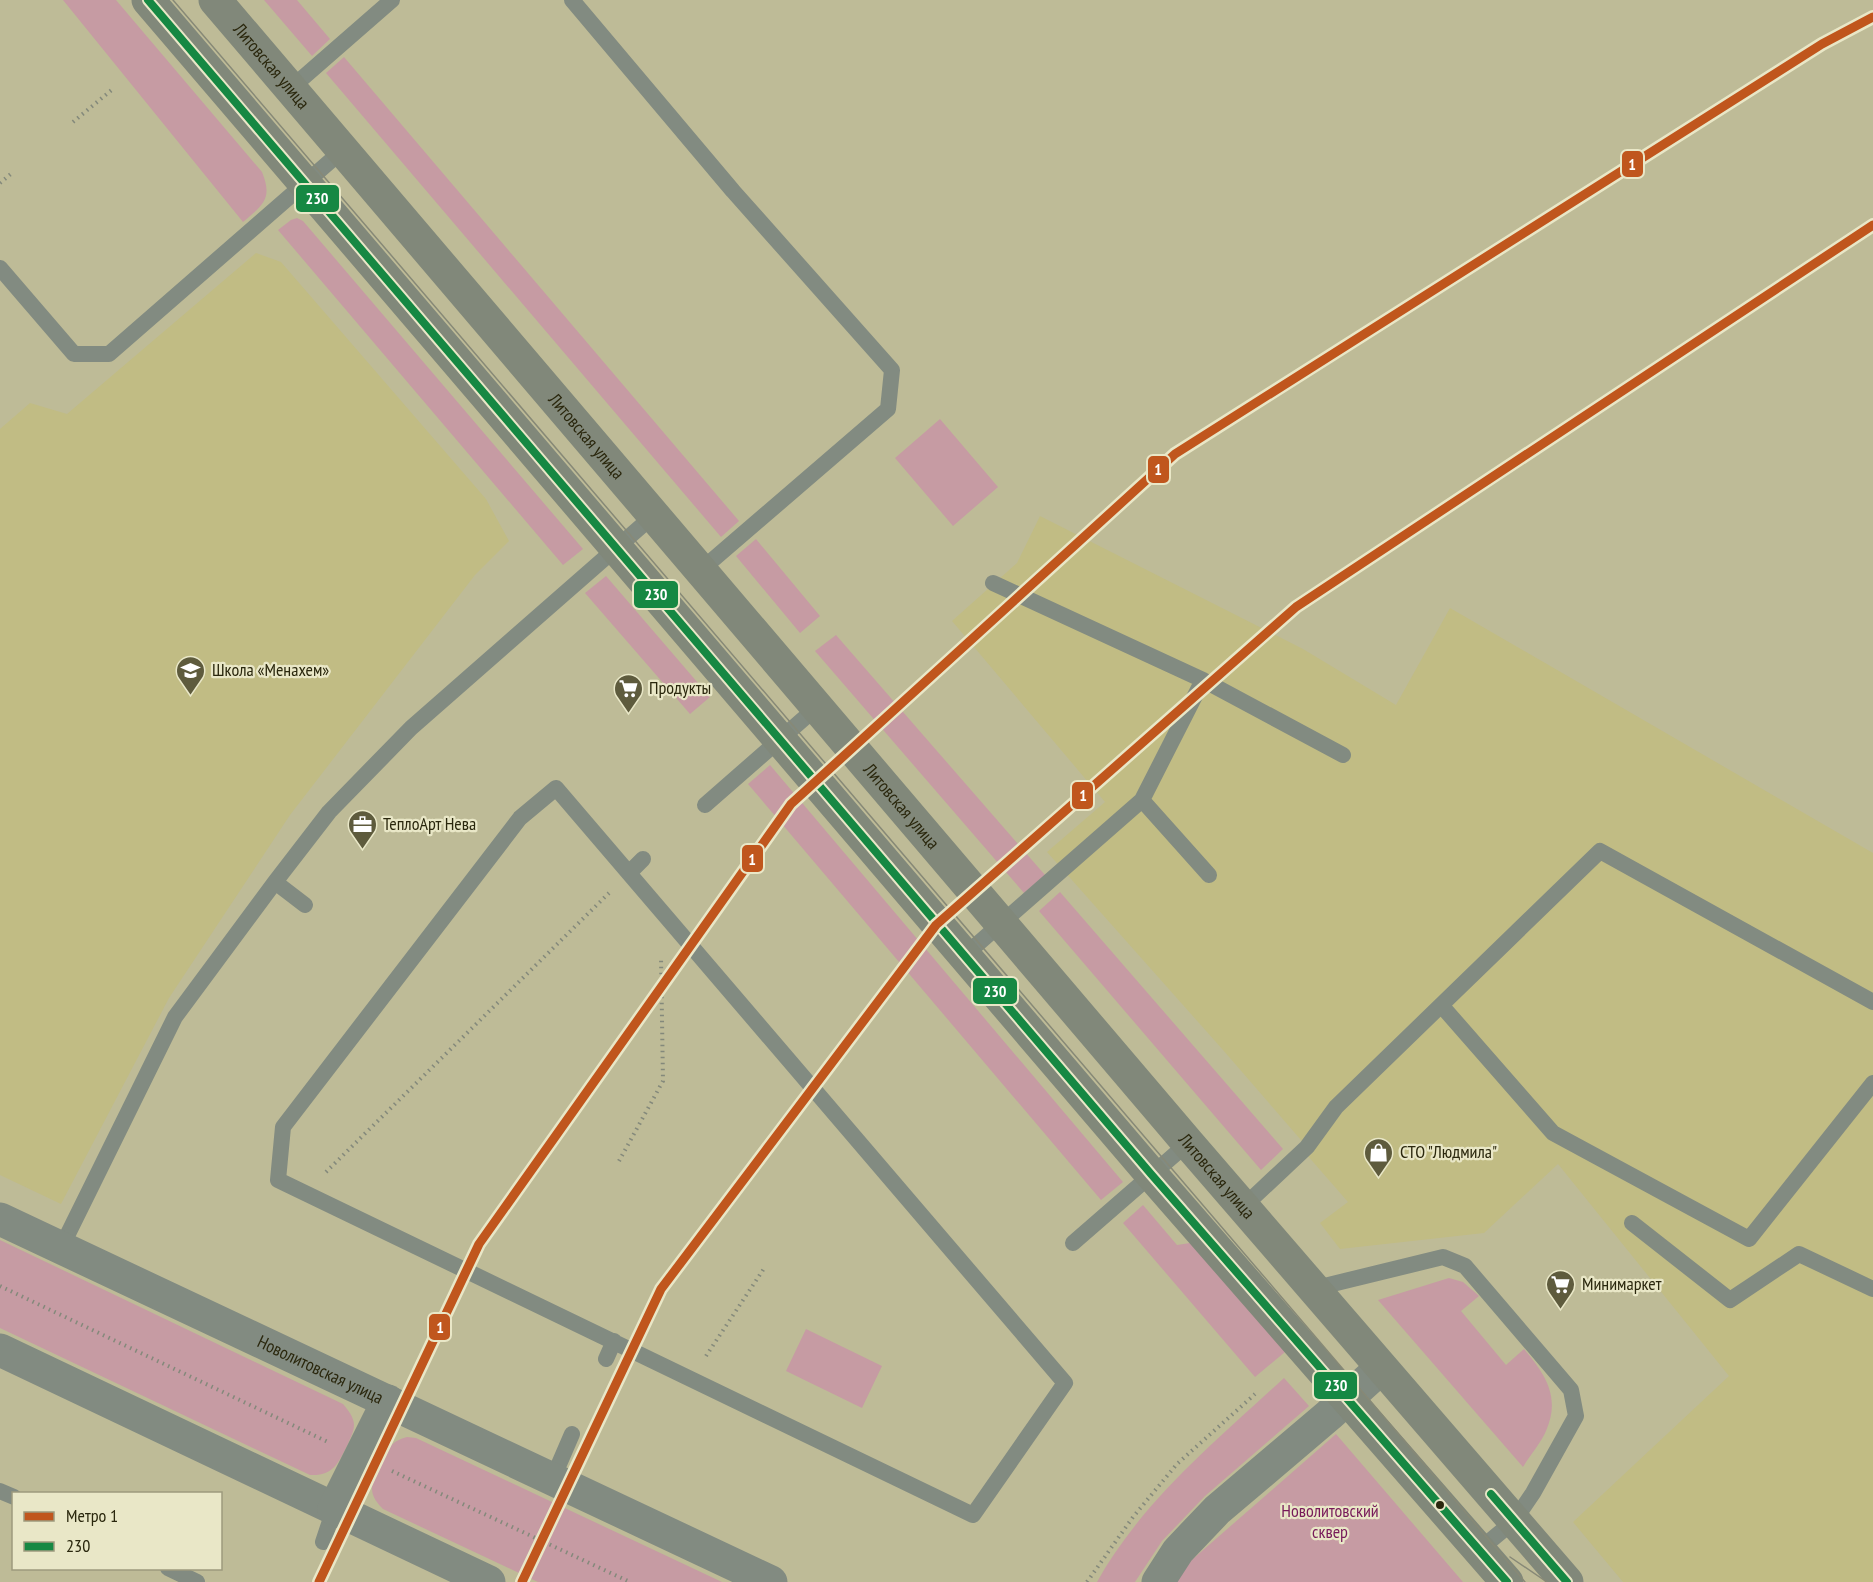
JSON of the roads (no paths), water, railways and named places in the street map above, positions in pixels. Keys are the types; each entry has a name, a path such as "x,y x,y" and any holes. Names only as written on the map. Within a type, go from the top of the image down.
{"street":[{"path":"148,0 1151,1174 1507,1582"},
{"name":"Литовская улица","path":"215,0 1312,1289 1567,1582"},
{"name":"Новолитовская улица","path":"0,1220 554,1478 771,1582"},
{"path":"0,1350 489,1582"},
{"path":"1158,1582 1178,1551 1217,1510 1381,1368"},
{"path":"334,1509 388,1401"}],"lane":[{"path":"290,89 392,0"},
{"path":"572,0 733,191 892,370 888,409 701,570"},
{"path":"0,268 74,354 108,354 343,150"},
{"path":"61,1248 175,1017 329,812 411,728 654,515"},
{"path":"993,583 1203,680 1343,755"},
{"path":"964,956 1142,800 1203,680"},
{"path":"705,806 817,707"},
{"path":"556,788 629,873 1065,1383 973,1515 278,1180 283,1126 520,818 556,788"},
{"path":"1142,800 1209,874"},
{"path":"1243,1206 1306,1146 1336,1107 1600,851 1873,1002"},
{"path":"629,873 643,859"},
{"path":"275,882 305,905"},
{"path":"1441,1005 1553,1133 1749,1239 1873,1083"},
{"path":"1073,1243 1188,1143"},
{"path":"1632,1223 1730,1300 1799,1254 1873,1289"},
{"path":"1312,1289 1443,1257 1465,1266 1571,1389 1576,1416 1533,1493 1514,1521 1479,1550"},
{"path":"606,1359 614,1341"},
{"path":"554,1478 572,1434"},
{"path":"323,1542 334,1509"},
{"path":"170,1570 197,1582"}],"tram line":[{"path":"173,0 1525,1582"},
{"path":"1510,1557 1547,1582"}],"metro line":[{"name":"1","path":"319,1582 479,1244 791,804 1175,454 1822,44 1873,17"},
{"name":"1","path":"522,1582 661,1289 936,925 1296,607 1873,225"}],"place":[{"name":"Школа «Менахем»","path":"191,696"},
{"name":"Продукты","path":"628,714"},
{"name":"ТеплоАрт Нева","path":"362,850"},
{"name":"СТО \"Людмила\"","path":"1379,1178"},
{"name":"Минимаркет","path":"1561,1310"}],"park label":[{"name":"Новолитовский сквер","path":"1330,1522"}]}
